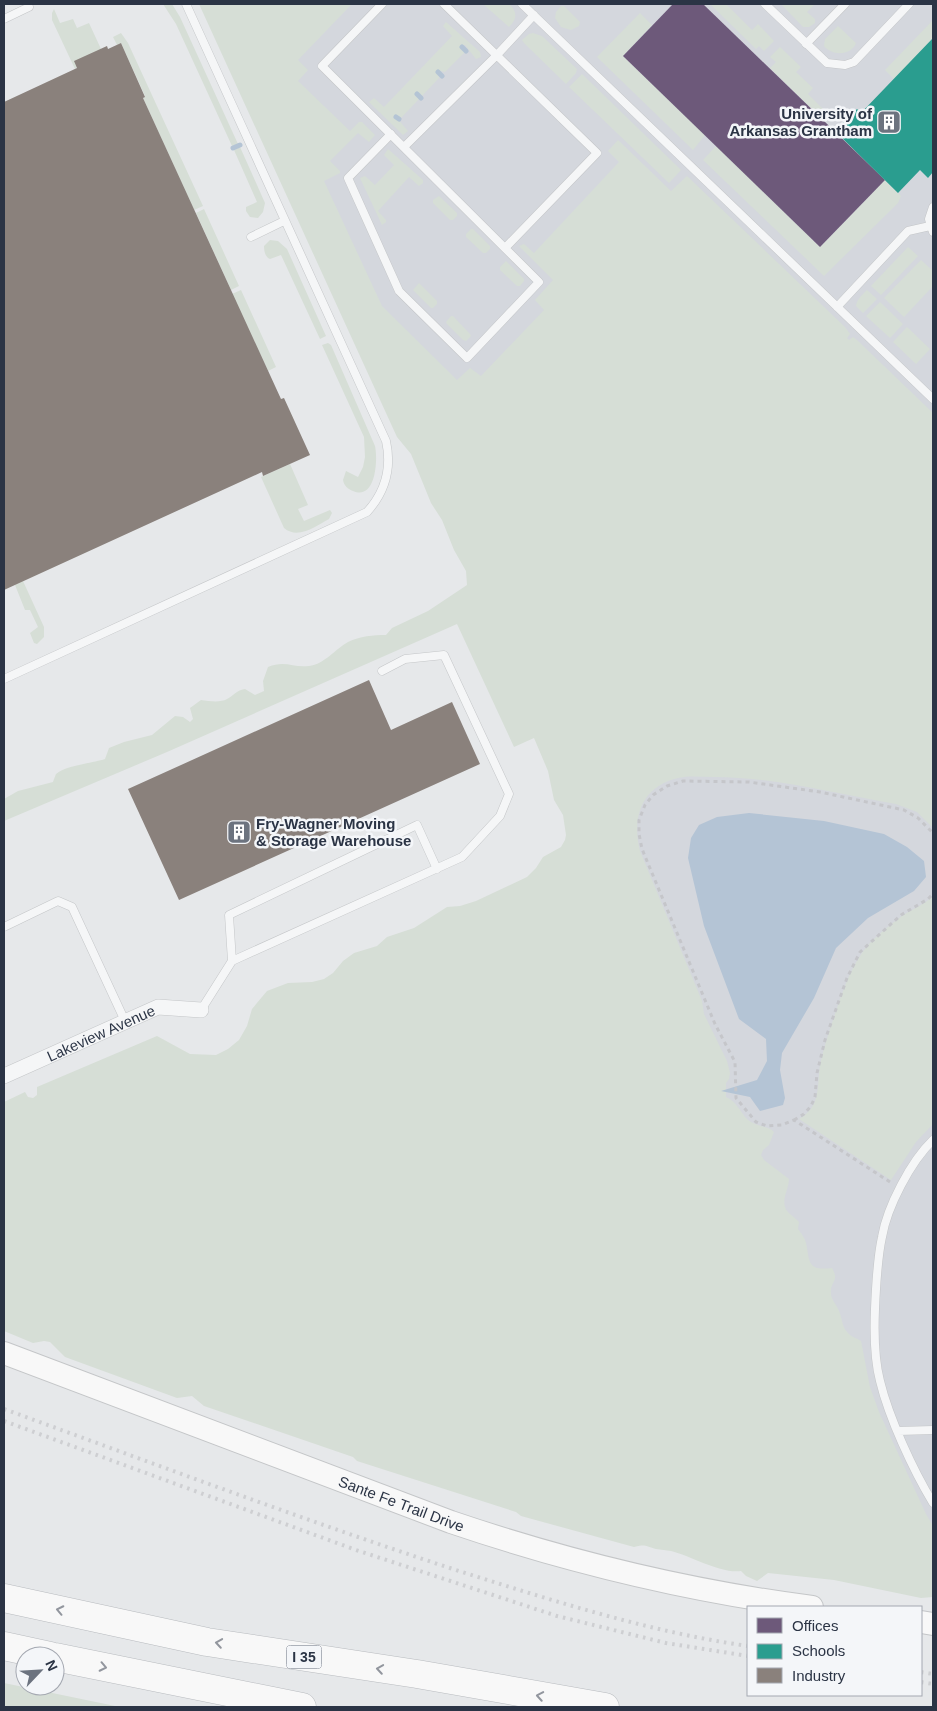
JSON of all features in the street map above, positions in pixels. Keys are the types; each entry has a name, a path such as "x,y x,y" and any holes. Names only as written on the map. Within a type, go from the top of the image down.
{"highway":[{"name":"I 35","path":"4,1598 207,1642 416,1674 605,1707"},
{"path":"65,1659 302,1707"}],"main road":[{"name":"Sante Fe Trail Drive","path":"4,1354 509,1542 652,1579 772,1602 804,1606"}],"street":[{"name":"Lakeview Avenue","path":"4,1076 158,1007 201,1010"}],"lane":[{"path":"4,19 30,7 28,4"},
{"path":"4,679 356,518 367,512 376,502 386,479 389,452 386,441 186,4"},
{"path":"382,4 322,66 391,134 505,248 540,282 468,358 399,291 348,178 391,134"},
{"path":"444,4 597,154 505,248"},
{"path":"522,4 933,399"},
{"path":"765,4 826,63 845,65 854,62 910,4"},
{"path":"806,44 845,4"},
{"path":"404,147 497,55 534,15"},
{"path":"837,307 908,231 932,229 929,219 933,208"},
{"path":"251,237 284,221"},
{"path":"201,1010 232,961 462,857 500,816 509,794 444,655 405,659 382,671"},
{"path":"232,961 230,915 417,824 437,869"},
{"path":"4,927 58,901 72,907 125,1021"},
{"path":"933,1140 906,1177 882,1235 878,1261 874,1325 876,1364 885,1398 898,1431 933,1503"},
{"path":"898,1431 933,1430"}],"path":[{"path":"933,833 918,818 904,810 820,792 750,782 683,781 667,786 653,795 645,805 639,820 642,849 715,1024 734,1062 736,1098 756,1122 767,1126 782,1125 794,1120 812,1106 825,1040 847,978 860,952 901,915 933,894"},
{"path":"794,1120 890,1182"}],"shaded area":[{"path":"163,4 172,4 180,17 238,144 232,146 176,24"},
{"path":"199,4 352,4 298,60 308,70 298,81 350,131 359,122 362,122 375,135 369,142 358,133 330,161 340,173 324,181 382,306 457,380 470,368 481,376 544,310 535,300 553,280 519,246 524,244 534,253 619,162 608,151 618,140 671,191 687,176 845,327 850,334 847,338 849,340 853,337 857,340 933,413 933,828 917,812 896,804 783,783 737,778 695,777 670,780 659,786 643,803 637,825 640,851 702,1001 704,1014 727,1061 730,1073 726,1083 726,1097 736,1104 748,1120 774,1132 769,1145 763,1150 761,1155 764,1160 789,1179 784,1203 785,1207 799,1222 798,1229 805,1241 811,1264 818,1268 832,1268 835,1279 831,1289 832,1298 840,1313 846,1331 861,1341 870,1387 879,1412 933,1526 933,1597 921,1598 834,1580 768,1573 757,1581 746,1576 741,1571 724,1570 679,1553 644,1546 634,1547 521,1516 516,1512 357,1461 353,1457 204,1406 192,1396 177,1398 65,1357 50,1342 33,1343 4,1331 4,1102 25,1092 28,1097 33,1098 37,1095 37,1087 157,1036 190,1054 216,1055 228,1049 239,1040 247,1026 252,1009 267,991 288,983 312,982 324,979 354,953 377,946 387,937 414,928 447,907 460,906 476,901 527,877 543,857 561,847 566,835 563,815 554,800 548,771 534,738 514,747 457,624 167,752 4,821 4,799 18,791 53,782 56,774 65,769 105,759 109,748 152,735 175,716 183,717 190,722 193,719 190,708 201,700 221,701 245,689 255,695 264,691 263,681 268,667 279,664 315,665 353,640 367,636 386,635 392,628 428,611 467,585 466,571 454,550 442,520 431,503 411,454 397,437"},
{"path":"223,4 933,4 933,1561"},
{"path":"483,4 509,4 515,13 514,21 509,27"},
{"path":"710,4 726,4 752,30 758,24 774,41 764,51 759,46 756,49"},
{"path":"781,4 815,4 807,12 815,19 815,23 809,27 803,27"},
{"path":"561,6 564,6 580,22 579,26 571,30 561,27 555,18 556,12"},
{"path":"54,9 60,23 73,19 77,28 89,23 101,49 75,69 52,20"},
{"path":"640,13 652,25 623,56 705,135 693,150 597,57"},
{"path":"933,20 933,38 894,79 885,70"},
{"path":"446,22 480,52 481,57 476,59 465,45 462,45 465,52 445,72 441,71 438,73 439,78 422,96 417,94 419,99 401,118 396,117 408,131 403,135 369,102 374,98 384,107 452,36 443,26"},
{"path":"838,26 856,43 854,47 846,52 832,52 824,46 825,39"},
{"path":"121,33 128,43 203,206 194,210 143,98 145,96 121,43 117,45 113,37"},
{"path":"533,33 542,36 577,69 576,73 566,84 522,40"},
{"path":"780,47 801,67 796,72 813,88 808,94 824,110 818,115 770,68 776,62 770,57"},
{"path":"582,74 681,170 669,183 569,87"},
{"path":"716,146 820,247 885,180 901,196 898,203 824,276 703,160"},
{"path":"240,147 265,203 263,212 258,218 250,217 246,211 246,207 257,202 234,150"},
{"path":"388,149 423,180 423,183 419,186 409,177 378,211 386,220 382,225 360,178 365,176 375,185 394,165 384,155"},
{"path":"439,196 457,213 453,220 450,220 433,203 433,200"},
{"path":"204,209 239,286 231,290 196,213"},
{"path":"471,229 490,246 486,253 483,253 466,237 466,234"},
{"path":"270,240 278,241 287,249 326,336 320,339 281,255 270,259 266,255 264,246"},
{"path":"908,247 918,256 881,295 871,286"},
{"path":"921,260 933,271 933,286 904,317 884,298"},
{"path":"506,261 524,279 520,286 517,286 500,270 500,267"},
{"path":"419,283 437,301 433,308 413,290"},
{"path":"241,290 276,367 268,371 232,294"},
{"path":"867,290 877,299 863,313 856,306"},
{"path":"880,302 903,324 890,338 866,316"},
{"path":"451,316 470,334 471,336 466,341 447,324 446,322"},
{"path":"907,327 930,349 916,364 893,342"},
{"path":"328,343 331,345 375,446 374,477 367,490 361,492 348,488 343,480 346,471 358,477 363,467 365,457 364,437 322,345"},
{"path":"290,464 308,505 298,509 304,521 330,510 332,513 329,519 313,528 295,533 284,528 261,477"},
{"path":"23,581 44,627 44,637 37,644 34,643 30,633 38,627 30,610 25,610 15,585"},
{"path":"933,896 933,1124 916,1142 891,1180 799,1119 806,1114 815,1102 825,1044 843,991 856,962 866,948 883,931"},
{"path":"4,1683 15,1685 15,1696 65,1696 120,1707 4,1707"}],"water":[{"path":"749,813 824,821 884,834 907,847 924,861 926,877 914,891 868,918 836,948 814,998 782,1053 780,1070 785,1098 783,1105 760,1111 750,1097 721,1091 757,1080 767,1061 766,1039 739,1019 704,926 688,858 691,838 699,825 717,817"}],"building: Offices":[{"path":"673,4 703,4 885,180 820,247 623,56"}],"building: Schools":[{"name":"University of Arkansas Grantham","path":"933,38 933,172 928,178 920,170 898,193 835,131 857,109 861,113"}],"building: Industry":[{"path":"121,43 145,97 143,98 281,399 284,398 310,455 263,476 262,472 4,590 4,102 77,68 74,61 107,46 108,49"},
{"name":"Fry-Wagner Moving & Storage Warehouse","path":"369,680 391,730 452,702 480,764 179,900 128,789"}],"waterway":[{"path":"462,47 466,51"},
{"path":"438,72 442,76"},
{"path":"417,94 421,98"},
{"path":"233,148 240,145"}],"railway":[{"path":"4,1409 288,1512 459,1571 639,1624 675,1633 747,1646"},
{"path":"4,1421 356,1550 557,1616 666,1643 747,1656"},
{"path":"922,1672 933,1674"},
{"path":"922,1682 933,1684"}],"place":[{"name":"University of Arkansas Grantham","path":"889,122"},
{"name":"Fry-Wagner Moving & Storage Warehouse","path":"239,832"}]}
